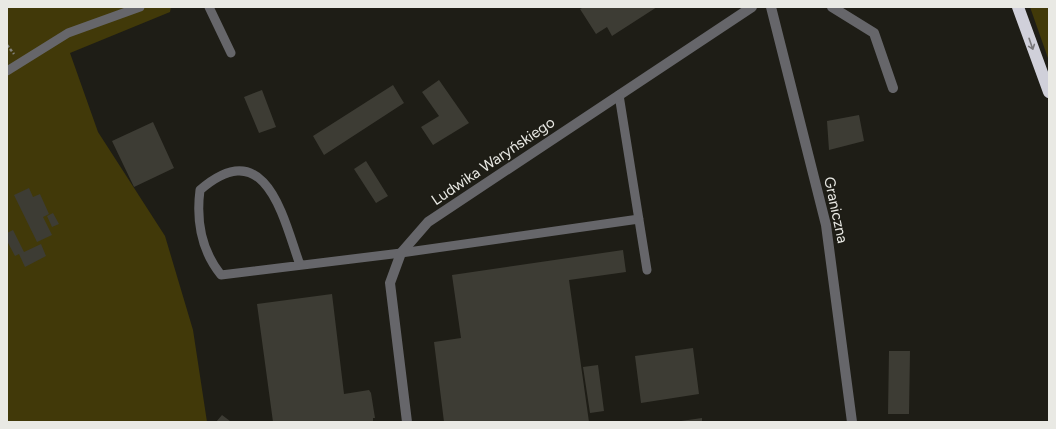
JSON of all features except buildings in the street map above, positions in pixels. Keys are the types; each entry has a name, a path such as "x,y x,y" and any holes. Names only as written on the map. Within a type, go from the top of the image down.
{"highway":[{"path":"1018,7 1049,92"}],"street":[{"name":"Ludwika Waryńskiego","path":"408,422 390,283 401,253 428,222 752,7"},
{"name":"Graniczna","path":"771,7 826,225 852,422"},
{"path":"832,7 874,33 894,88"}],"lane":[{"path":"7,71 68,33 140,7"},
{"path":"209,7 231,53"},
{"path":"619,95 647,270"},
{"path":"300,265 279,206 270,188 255,175 239,171 229,172 213,179 200,190 197,209 202,242 210,261 221,275 401,253 639,219"}],"shaded area":[{"path":"7,7 171,7 170,12 70,53 98,132 165,236 193,330 207,422 7,422"},
{"path":"1030,7 1049,7 1049,61"}]}
